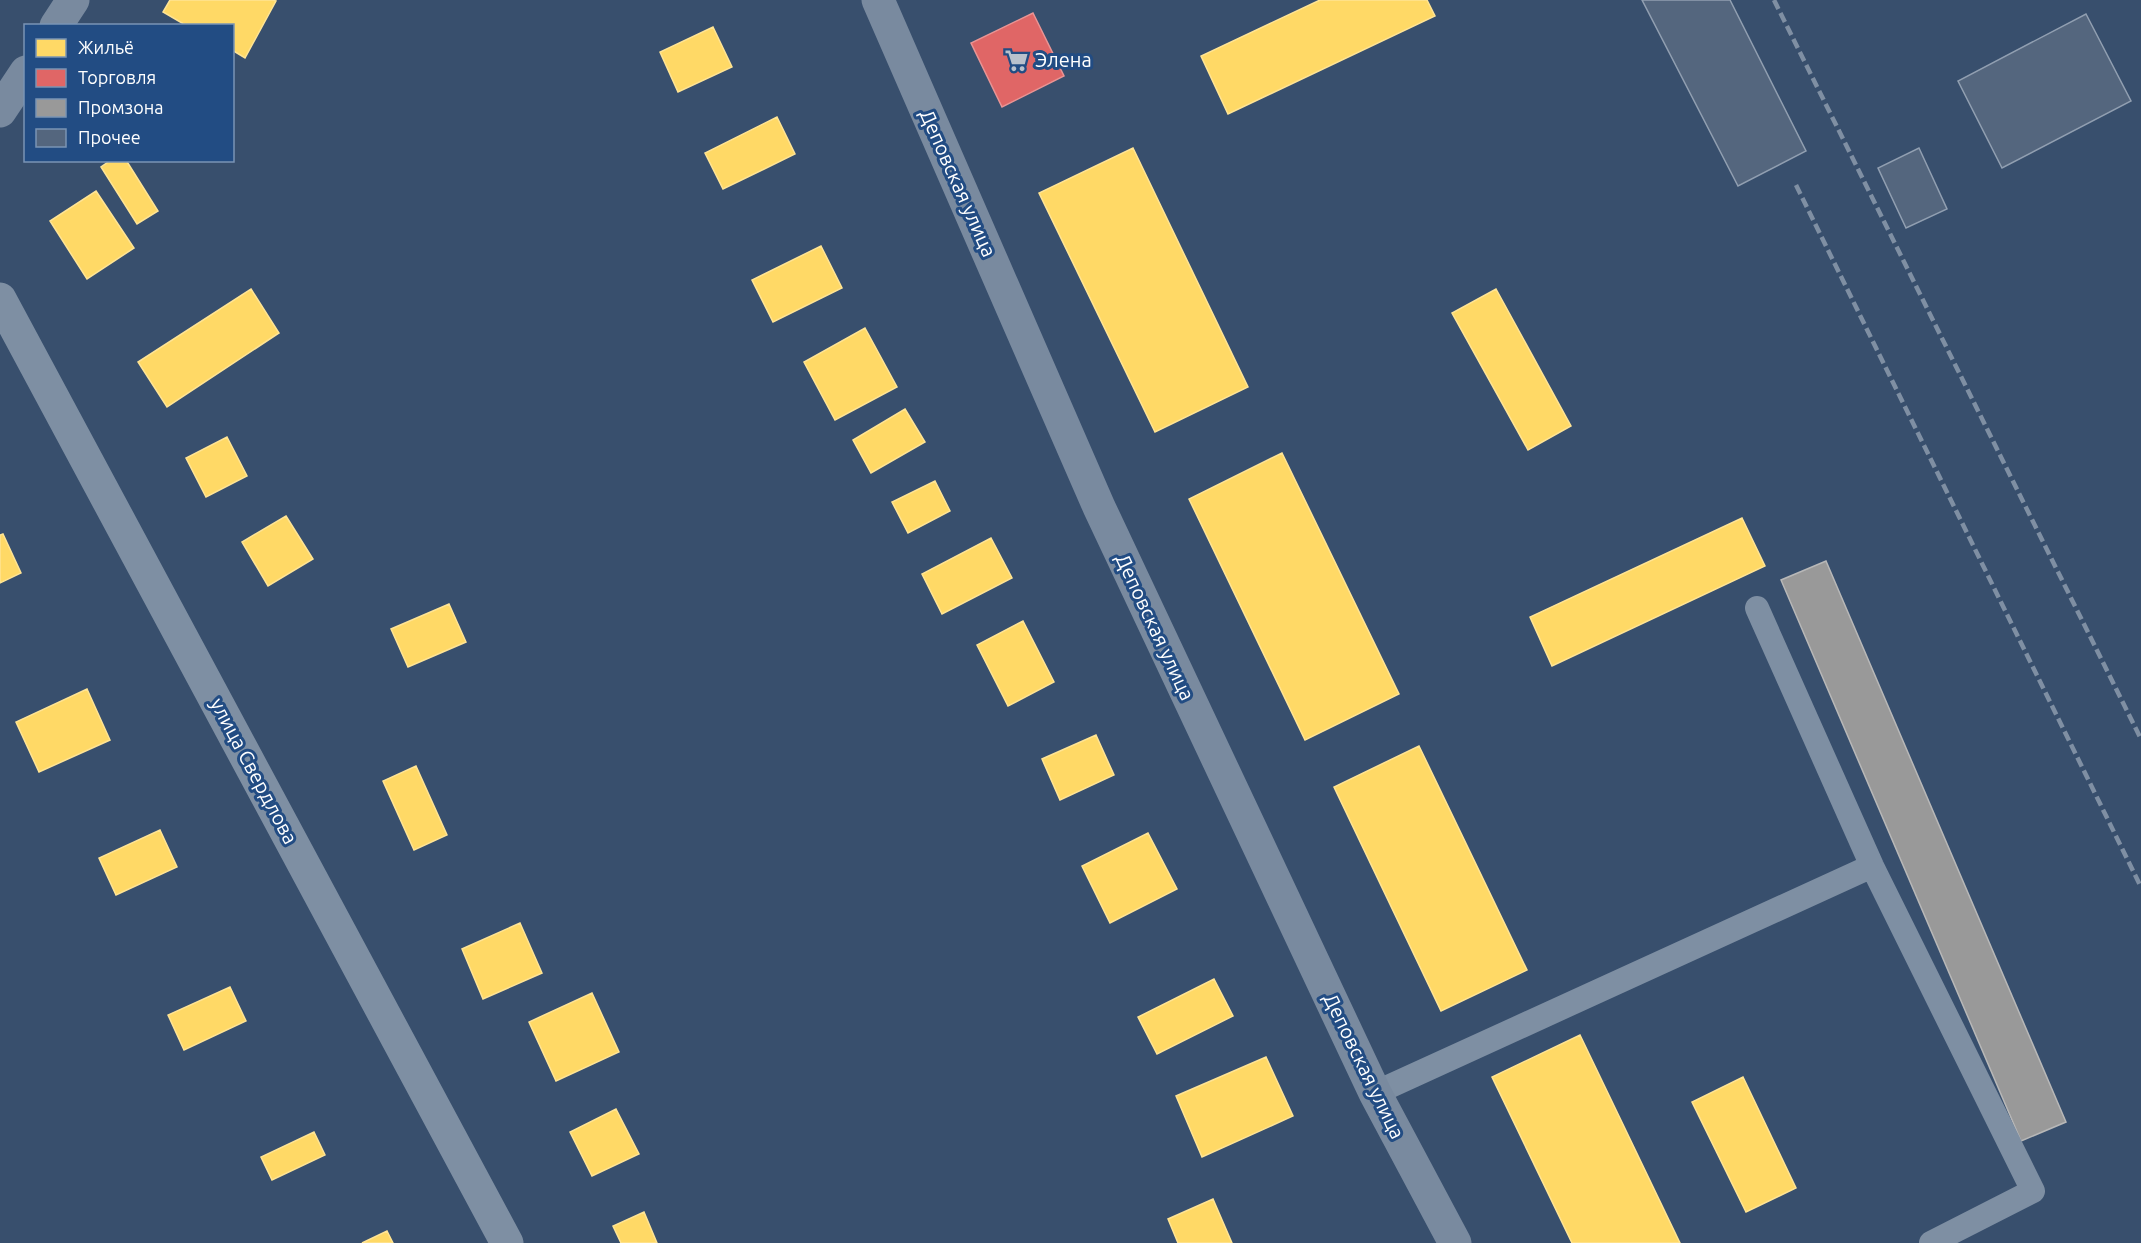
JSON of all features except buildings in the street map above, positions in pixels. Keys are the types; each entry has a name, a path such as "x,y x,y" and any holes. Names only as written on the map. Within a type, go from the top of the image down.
{"street":[{"path":"57,24 73,0"},
{"name":"Деповская улица","path":"878,0 1099,507 1375,1093 1455,1243"},
{"path":"0,111 24,75"},
{"name":"улица Свердлова","path":"0,299 507,1243"}],"lane":[{"path":"1757,608 1872,866 2033,1191 1931,1243"},
{"path":"1375,1093 1872,866"}],"railway":[{"path":"1774,0 2141,739"},
{"path":"1796,185 2141,887"}],"place":[{"name":"Элена","path":"1017,60"}]}
